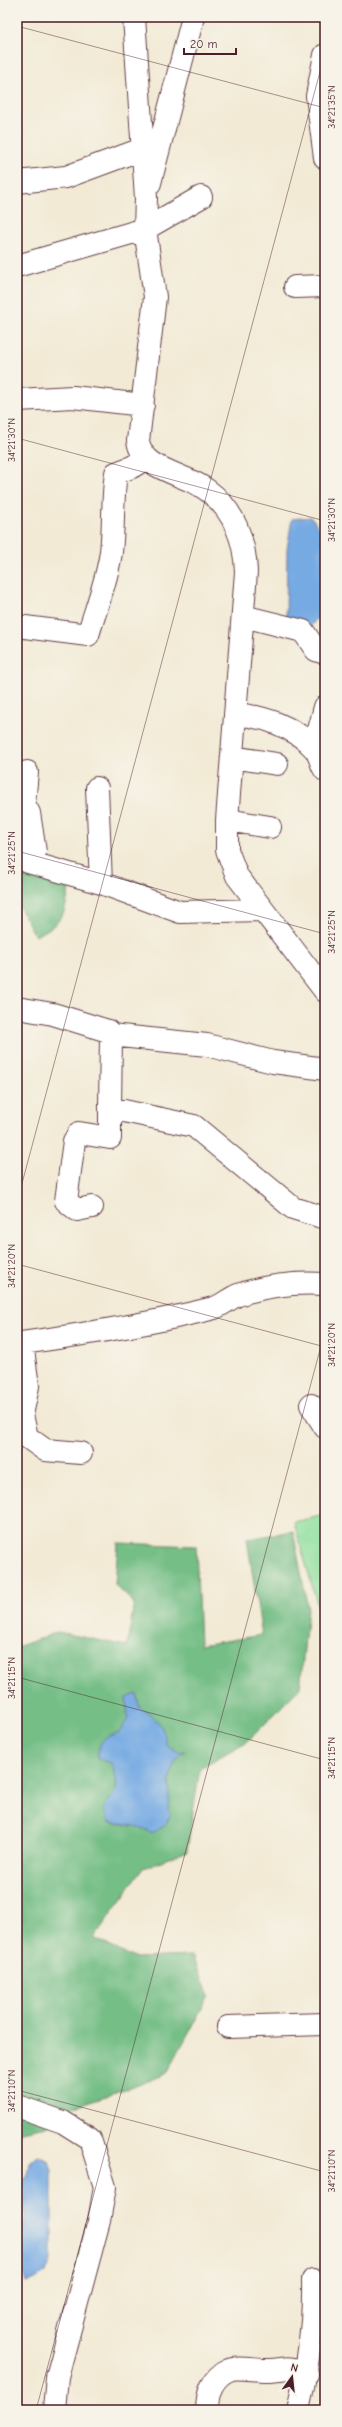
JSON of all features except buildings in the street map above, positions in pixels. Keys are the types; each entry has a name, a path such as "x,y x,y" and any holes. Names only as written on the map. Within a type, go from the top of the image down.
{"street":[{"path":"134,17 146,198 145,229 155,296 138,441 140,451 145,459 195,482 208,490 229,513 237,527 245,557 243,616 226,836 231,863 244,888 325,991"},
{"path":"146,198 193,17"},
{"path":"325,56 317,96 325,158"},
{"path":"17,182 66,177 142,149"},
{"path":"17,266 145,229 201,196"},
{"path":"295,287 325,286"},
{"path":"17,400 74,397 143,405"},
{"path":"17,626 88,635 103,588 111,552 113,492 116,473 132,467 145,459"},
{"path":"243,616 303,631 316,650 325,653"},
{"path":"310,743 319,730 325,707"},
{"path":"235,714 248,715 284,726 310,743 315,749 325,770"},
{"path":"232,757 276,764"},
{"path":"27,772 24,804 29,813 36,865"},
{"path":"97,788 101,884"},
{"path":"227,820 270,827"},
{"path":"17,830 28,862 36,865 101,884 180,912 262,910"},
{"path":"17,1008 53,1014 108,1031 111,1035 207,1045 273,1062 325,1069"},
{"path":"92,1207 77,1210 66,1201 74,1141 79,1133 110,1138 111,1035"},
{"path":"110,1108 194,1126 293,1208 325,1218"},
{"path":"81,1452 45,1450 27,1437 22,1415 28,1386 20,1344 148,1324 216,1307 236,1296 263,1287 298,1282 325,1284"},
{"path":"312,1405 325,1427"},
{"path":"228,2027 325,2024"},
{"path":"17,2106 64,2122 90,2139 105,2187 98,2221 57,2377 54,2410"},
{"path":"298,2410 307,2374 314,2311 313,2280"},
{"path":"207,2410 207,2394 215,2380 229,2369 269,2370 290,2367 307,2374"}],"green space":[{"path":"17,865 70,881 67,901 62,915 53,926 35,936 17,902"},
{"path":"325,1515 325,1630 320,1630 320,1614 294,1522"},
{"path":"293,1531 308,1609 300,1688 248,1741 200,1768 187,1851 143,1868 94,1938 134,1958 192,1956 209,1995 167,2073 131,2088 71,2107 47,2127 17,2133 17,1647 58,1632 127,1646 134,1603 115,1585 118,1543 196,1546 200,1645 262,1635 247,1539"}],"water":[{"path":"310,517 313,519 324,538 319,616 310,627 286,619 287,549 292,519"},
{"path":"137,1694 139,1707 161,1726 166,1744 178,1752 185,1751 175,1762 170,1777 168,1809 171,1814 163,1827 151,1833 139,1827 109,1822 104,1812 104,1808 115,1791 116,1777 111,1763 97,1758 102,1741 108,1736 119,1733 128,1718 126,1698"},
{"path":"37,2156 49,2161 52,2172 52,2257 49,2266 40,2277 26,2283 19,2254 25,2217 24,2193 17,2179 28,2177 30,2162"}]}
